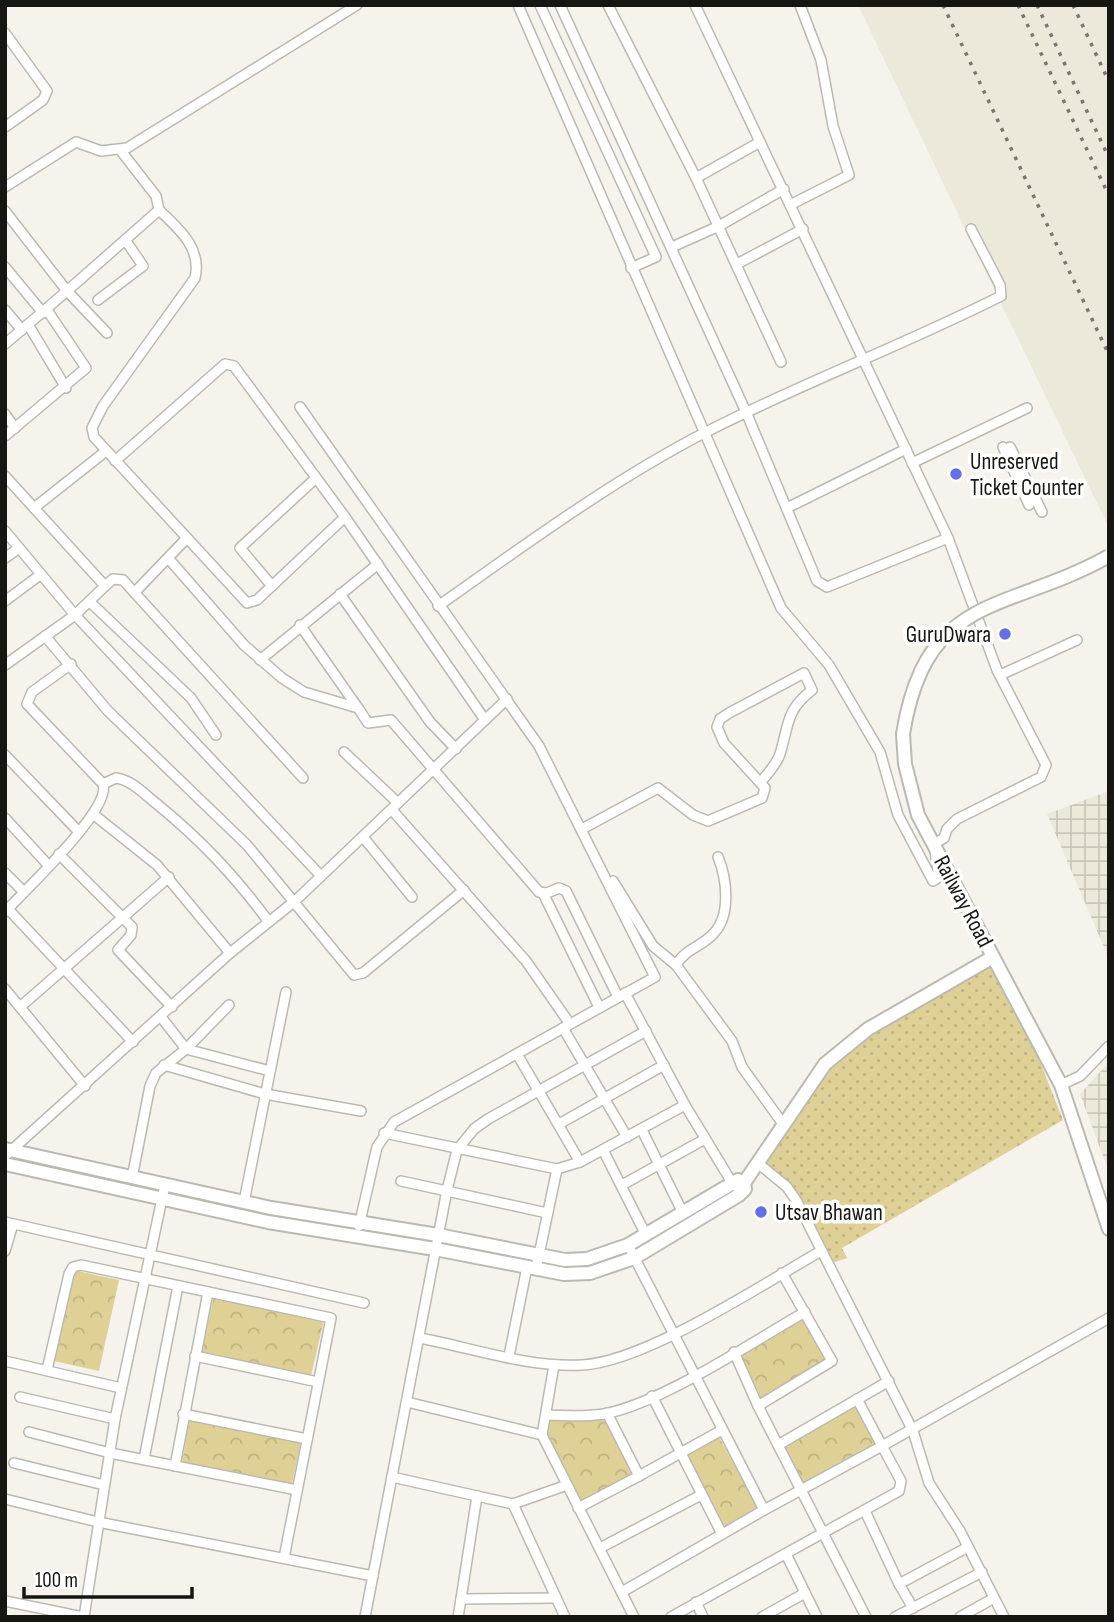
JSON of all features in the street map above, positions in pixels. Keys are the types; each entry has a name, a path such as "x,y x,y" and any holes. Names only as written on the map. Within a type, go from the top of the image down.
{"street":[{"path":"5,187 76,142 101,151 121,151 357,5"},
{"path":"518,5 781,608 829,665 880,752 898,815 933,881 939,877 932,840 918,815 905,764 903,734 916,681 936,645 948,631 968,616 1109,556"},
{"path":"540,5 656,257"},
{"path":"560,5 746,412 817,581 827,587 948,538"},
{"path":"608,5 696,178 781,362"},
{"name":"Railway Road","path":"695,5 948,538 980,630 1000,676 1044,758 1045,771 1041,777 957,819 947,829 944,838 932,840 1061,1085 1109,1229"},
{"path":"792,205 849,175 833,126 821,60 800,5"},
{"path":"5,33 47,91 43,100 5,127"},
{"path":"696,178 760,142"},
{"path":"121,151 156,196 159,210 186,237 194,251 198,267 195,278 95,418 94,437 247,603 257,600 345,517"},
{"path":"631,268 719,226 784,189"},
{"path":"5,344 45,312 159,210"},
{"path":"5,211 67,291 107,333"},
{"path":"737,264 803,229"},
{"path":"438,606 611,486 705,433 1001,296 1000,285 971,229"},
{"path":"98,300 143,266 126,241"},
{"path":"5,267 45,312 86,368 66,388 5,436"},
{"path":"5,310 26,328 66,388"},
{"path":"115,461 225,364 230,364 275,419 485,720"},
{"path":"300,407 539,746 655,977 394,1122 377,1147 357,1237"},
{"path":"912,463 1027,408"},
{"path":"5,414 15,428"},
{"path":"1029,505 1007,447 1042,512"},
{"path":"787,508 906,450"},
{"path":"34,508 106,452"},
{"path":"6,477 106,586"},
{"path":"272,586 240,548 316,478"},
{"path":"5,531 75,615 321,876"},
{"path":"135,592 186,539"},
{"path":"5,558 19,548"},
{"path":"168,558 260,660 304,692 358,708"},
{"path":"260,660 378,564"},
{"path":"5,601 40,575"},
{"path":"5,664 75,615 118,578 135,592 303,778"},
{"path":"340,594 430,722 456,749"},
{"path":"90,602 191,698 216,735"},
{"path":"300,625 368,723 391,720 432,771 543,893 599,1007"},
{"path":"46,636 108,711 247,845 350,972 359,976 464,890"},
{"path":"1000,676 1077,640"},
{"path":"71,664 32,692 27,704 103,784 104,797 79,832 7,910 133,1042"},
{"path":"582,829 657,788 693,815 708,821 762,799 765,788 761,782 718,735 720,719 804,673 812,690 795,703 785,729 780,757 761,782"},
{"path":"7,1152 85,1086 230,953 295,901 507,699"},
{"path":"344,752 395,807 526,961 566,1026 584,1064 627,1138"},
{"path":"5,755 79,832"},
{"path":"103,784 116,778 130,783 195,835 234,876 269,922"},
{"path":"93,814 140,850 169,877 230,953"},
{"path":"5,818 49,866"},
{"path":"363,837 412,897"},
{"path":"592,849 653,946 676,965 724,1030 742,1067 783,1124"},
{"path":"59,854 132,931 118,950 172,1007"},
{"path":"676,965 683,954 714,935 723,918 724,872 718,857"},
{"path":"5,873 24,892"},
{"path":"20,1007 169,877"},
{"path":"543,893 559,888 566,891 621,995 646,1031 685,1105 705,1139 740,1188"},
{"name":"Railway Road","path":"740,1188 759,1164 825,1064 857,1038 993,957"},
{"path":"5,989 85,1086"},
{"path":"244,1202 286,992"},
{"path":"132,1178 150,1086 164,1065 186,1049 229,1005"},
{"path":"161,1017 186,1049 270,1071"},
{"path":"365,1617 435,1249 457,1150 474,1129 539,1088 646,1031"},
{"path":"1061,1085 1080,1076 1109,1046"},
{"path":"517,1054 580,1162"},
{"path":"164,1065 265,1094 361,1111"},
{"path":"559,1124 664,1065"},
{"path":"384,1133 557,1169 580,1162 685,1105"},
{"path":"642,1130 683,1213"},
{"path":"622,1185 705,1139"},
{"path":"603,1150 646,1235"},
{"path":"7,1152 244,1202 565,1260 587,1259 628,1245 683,1213 740,1188"},
{"path":"5,1164 268,1222 435,1249 564,1274 590,1273 634,1258 740,1188"},
{"path":"759,1164 787,1186 796,1200 913,1431 929,1483 968,1546 1004,1617"},
{"path":"509,1356 531,1268 538,1255 557,1169"},
{"path":"401,1181 547,1213"},
{"path":"5,1601 84,1617 115,1419 165,1185"},
{"path":"5,1251 9,1223 363,1303"},
{"path":"628,1245 764,1510"},
{"path":"420,1338 554,1365 585,1365 622,1357 673,1334 821,1251"},
{"path":"47,1370 73,1268 81,1265 331,1318 284,1558"},
{"path":"758,1406 832,1361 782,1273"},
{"path":"144,1459 178,1286"},
{"path":"175,1466 208,1292"},
{"path":"545,1415 578,1417 607,1413 652,1396 805,1311"},
{"path":"622,1592 764,1510 913,1431 1109,1318"},
{"path":"734,1352 800,1493 866,1617"},
{"path":"195,1356 318,1382"},
{"path":"5,1361 121,1388"},
{"path":"554,1365 542,1435 634,1617"},
{"path":"778,1446 889,1381"},
{"path":"652,1396 722,1534"},
{"path":"20,1397 115,1419"},
{"path":"671,1617 865,1511 902,1486 857,1399"},
{"path":"407,1402 542,1435"},
{"path":"607,1413 639,1476"},
{"path":"183,1414 307,1439"},
{"path":"578,1508 722,1430"},
{"path":"29,1432 110,1453 297,1490"},
{"path":"13,1463 104,1485"},
{"path":"392,1477 513,1504 567,1485"},
{"path":"600,1548 701,1495"},
{"path":"458,1617 477,1496"},
{"path":"5,1499 98,1522 373,1576"},
{"path":"513,1504 565,1617"},
{"path":"865,1511 913,1608"},
{"path":"899,1584 968,1546"},
{"path":"786,1553 817,1617"},
{"path":"895,1617 982,1572"},
{"path":"762,1617 805,1593"},
{"path":"461,1599 556,1598"},
{"path":"960,1617 994,1598"},
{"path":"696,1602 703,1617"}],"shaded area":[{"path":"858,5 1109,5 1109,528 966,231"},
{"path":"1109,791 1109,959 1047,814"},
{"path":"1109,1062 1109,1172 1080,1094"}],"green space":[{"path":"987,965 992,966 1037,1054 1063,1120 842,1248 847,1258 829,1264 796,1194 787,1182 762,1163 830,1064 880,1029"},
{"path":"73,1270 119,1280 99,1371 54,1361"},
{"path":"213,1299 324,1320 311,1376 202,1352"},
{"path":"803,1318 828,1362 760,1401 739,1353"},
{"path":"855,1402 876,1446 802,1485 782,1447"},
{"path":"605,1416 635,1476 579,1505 545,1434 547,1421"},
{"path":"190,1419 301,1442 292,1484 182,1462"},
{"path":"719,1437 759,1509 724,1528 684,1456"}],"railway":[{"path":"943,5 1109,355"},
{"path":"1018,5 1109,196"},
{"path":"1037,5 1109,158"},
{"path":"1073,5 1109,82"}],"place":[{"name":"Unreserved Ticket Counter","path":"956,474"},
{"name":"GuruDwara","path":"1005,634"},
{"name":"Utsav Bhawan","path":"761,1212"}]}
